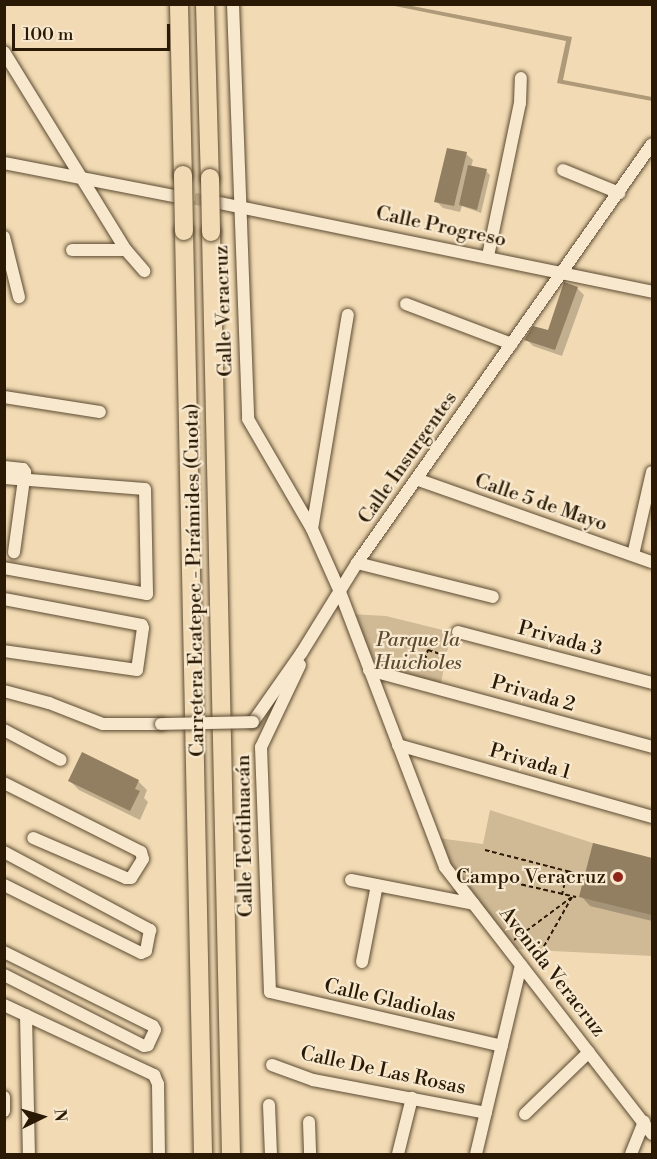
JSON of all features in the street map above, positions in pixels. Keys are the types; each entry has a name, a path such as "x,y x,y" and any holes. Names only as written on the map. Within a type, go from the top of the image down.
{"highway":[{"name":"Carretera Ecatepec - Pirámides (Cuota)","path":"178,4 203,1155"},
{"name":"Carretera Ecatepec - Pirámides (Cuota)","path":"205,4 231,1155"}],"street":[{"name":"Calle Veracruz","path":"234,4 248,419 312,529 340,592"},
{"path":"4,52 85,180 126,250 144,271"},
{"path":"488,256 520,103 521,78"},
{"name":"Calle Insurgentes","path":"4,691 50,703 103,724 253,722 302,652 357,563 563,274 652,144"},
{"path":"4,164 174,196"},
{"path":"563,170 619,193"},
{"name":"Calle Progreso","path":"220,203 488,256 652,292"},
{"path":"4,237 19,297"},
{"path":"72,250 126,250"},
{"path":"406,304 512,344"},
{"path":"312,529 348,315"},
{"path":"4,396 100,412"},
{"path":"4,467 23,469 24,479 14,552"},
{"path":"633,555 652,472"},
{"path":"4,478 146,489 147,594 4,568"},
{"name":"Calle 5 de Mayo","path":"416,480 652,562"},
{"path":"357,563 493,597"},
{"name":"Avenida Veracruz","path":"340,592 445,867 652,1134"},
{"path":"4,598 142,625 143,628 137,670 4,651"},
{"name":"Privada 3","path":"458,632 652,683"},
{"name":"Calle Teotihuacán","path":"270,992 261,747 299,668 302,652"},
{"name":"Privada 2","path":"369,670 398,676 652,747"},
{"path":"4,730 61,760"},
{"name":"Privada 1","path":"398,745 652,817"},
{"path":"4,783 141,852 143,859 131,878 126,878 33,838"},
{"path":"4,852 150,930 146,951 141,952 4,885"},
{"path":"351,880 474,904"},
{"path":"362,962 377,885"},
{"path":"4,975 144,1046 148,1045 154,1030 153,1026 5,953"},
{"path":"476,1155 521,965"},
{"name":"Calle Gladiolas","path":"270,992 502,1046"},
{"path":"4,1005 158,1079 159,1155"},
{"path":"26,1016 28,1155"},
{"path":"525,1114 589,1052"},
{"name":"Calle De Las Rosas","path":"272,1065 313,1080 486,1113"},
{"path":"4,1097 4,1111"},
{"path":"398,1155 412,1098"},
{"path":"269,1104 271,1155"},
{"path":"309,1122 310,1155"},
{"path":"631,1155 644,1122"}],"path":[{"path":"398,676 401,660 423,667 428,650 440,654"},
{"path":"484,850 582,875"},
{"path":"445,867 574,897"},
{"path":"562,895 567,871"},
{"path":"507,945 574,897"},
{"path":"543,948 574,897"}],"green space":[{"name":"Parque la Huicholes","path":"350,614 386,616 451,632 440,688 369,668"},
{"path":"490,810 593,843 652,858 652,956 512,949 430,837 483,844"}],"shaded area":[{"path":"390,5 407,5 572,37 563,80 652,97 652,101 557,83 566,41"}],"building":[{"path":"447,148 467,152 454,206 434,202"},
{"path":"468,165 487,169 477,210 459,205"},
{"path":"564,282 578,287 555,350 524,340 533,326 548,330"},
{"path":"82,752 139,780 135,789 140,791 130,811 68,781"},
{"name":"Campo Veracruz","path":"593,843 652,858 652,915 579,897"}],"tunnel":[{"path":"177,196 216,202"}],"place":[{"name":"Campo Veracruz","path":"618,877"}]}
